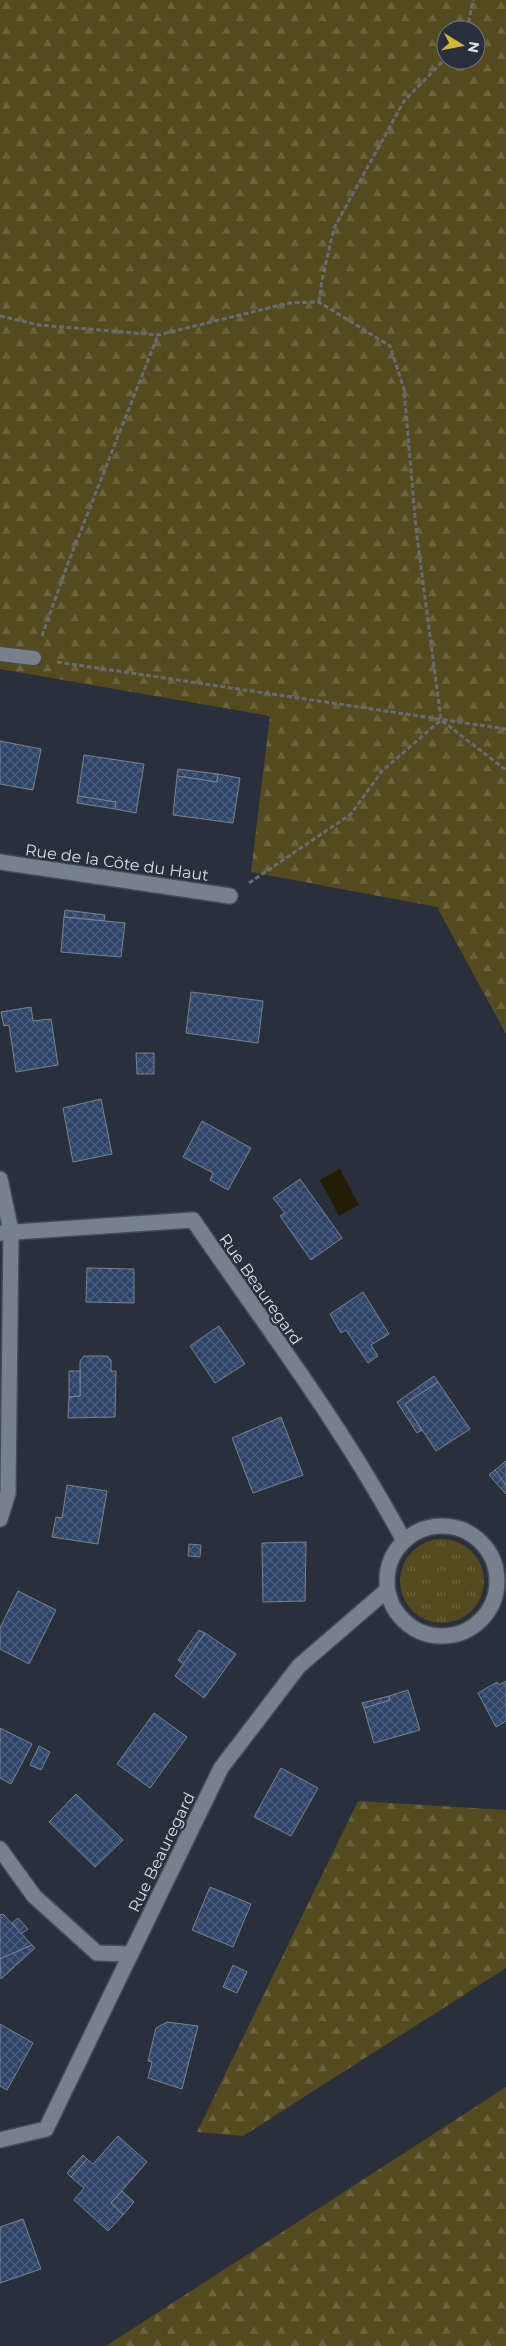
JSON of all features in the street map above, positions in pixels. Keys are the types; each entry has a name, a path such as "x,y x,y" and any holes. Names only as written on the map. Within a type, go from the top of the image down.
{"street":[{"name":"Rue de la Côte du Haut","path":"0,862 230,896"},
{"path":"0,1179 6,1232 8,1493 0,1519"},
{"name":"Rue Beauregard","path":"6,1232 193,1220 339,1432 404,1540"},
{"path":"434,1526 452,1526 468,1532 482,1543 492,1557 496,1573 496,1590 491,1607 481,1621 467,1631 450,1636 433,1636 417,1631 403,1621 392,1608 387,1590 387,1572 390,1563 393,1555 404,1540 418,1531 434,1526"},
{"name":"Rue Beauregard","path":"0,2140 46,2129 220,1768 299,1666 387,1590"},
{"path":"0,1849 34,1896 97,1953 131,1954"}],"lane":[{"path":"0,654 34,658"}],"path":[{"path":"469,20 473,0"},
{"path":"319,302 334,228 404,100 436,68"},
{"path":"0,316 39,325 158,335 289,302 319,302 390,346 404,389 416,529 441,720 506,770"},
{"path":"158,335 68,562 34,658 506,729"},
{"path":"230,896 350,814 382,771 441,720"}],"green space":[{"path":"0,0 506,0 506,1034 437,907 251,872 270,716 0,669"},
{"path":"434,1539 450,1539 466,1546 477,1557 484,1573 481,1597 472,1611 466,1616 450,1623 434,1623 418,1616 407,1605 400,1589 400,1573 407,1557 418,1546"},
{"path":"358,1801 506,1810 506,1968 243,2136 197,2132"},
{"path":"506,2087 506,2346 106,2346"}],"shaded area":[{"path":"340,1169 359,1205 339,1216 320,1180"}],"building":[{"path":"0,741 41,749 33,790 0,784"},
{"path":"84,755 144,764 136,813 115,809 116,802 78,796"},
{"path":"178,769 218,774 217,782 177,776"},
{"path":"218,774 240,778 233,823 173,815 177,776 217,782"},
{"path":"78,796 116,802 115,809 77,803"},
{"path":"65,910 105,915 104,921 64,917"},
{"path":"64,917 125,923 121,957 61,952"},
{"path":"191,992 263,1001 258,1043 186,1033"},
{"path":"31,1007 33,1021 51,1019 58,1065 16,1072 9,1025 4,1026 1,1012"},
{"path":"136,1053 154,1053 154,1074 137,1074"},
{"path":"101,1099 112,1154 73,1162 63,1108"},
{"path":"202,1121 251,1148 228,1190 210,1180 213,1173 183,1157"},
{"path":"300,1179 342,1238 311,1260 280,1216 285,1213 273,1198"},
{"path":"87,1268 134,1269 134,1303 86,1302"},
{"path":"363,1292 389,1334 371,1345 378,1356 368,1363 346,1330 341,1333 330,1314"},
{"path":"219,1326 245,1364 215,1383 190,1346"},
{"path":"84,1356 107,1356 111,1360 111,1371 116,1371 115,1417 68,1418 69,1397 80,1396 80,1361"},
{"path":"69,1371 80,1371 80,1396 69,1397"},
{"path":"434,1376 438,1382 405,1404 422,1430 417,1433 397,1402"},
{"path":"438,1382 470,1429 436,1451 405,1404"},
{"path":"281,1417 303,1475 253,1493 232,1438"},
{"path":"506,1461 506,1485 495,1470"},
{"path":"495,1470 506,1485 506,1494 489,1475"},
{"path":"67,1485 107,1491 98,1544 52,1537 56,1517 62,1518"},
{"path":"306,1542 305,1601 263,1602 262,1543"},
{"path":"189,1544 201,1545 200,1557 188,1556"},
{"path":"18,1591 56,1610 29,1664 0,1649 0,1628"},
{"path":"199,1630 205,1633 184,1664 178,1660"},
{"path":"205,1633 236,1654 204,1698 175,1676"},
{"path":"506,1681 506,1721 496,1727 478,1693 497,1682 499,1685"},
{"path":"408,1690 420,1730 374,1743 364,1708 390,1700 389,1696"},
{"path":"389,1696 390,1700 364,1708 362,1703"},
{"path":"154,1713 187,1737 150,1788 117,1764"},
{"path":"0,1728 32,1744 11,1784 0,1778"},
{"path":"39,1746 50,1752 41,1770 30,1765"},
{"path":"281,1768 318,1788 291,1836 254,1817"},
{"path":"76,1794 123,1840 95,1867 49,1822"},
{"path":"210,1887 251,1904 233,1947 192,1930"},
{"path":"3,1914 32,1945 0,1959 0,1915"},
{"path":"18,1918 28,1929 21,1934 12,1923"},
{"path":"32,1945 35,1948 1,1979 0,1959"},
{"path":"233,1965 247,1972 237,1993 223,1987"},
{"path":"167,2022 198,2026 182,2089 148,2078 152,2062 148,2061 156,2028"},
{"path":"0,2024 33,2043 7,2090 0,2086"},
{"path":"118,2136 147,2162 111,2203 123,2215 108,2231 74,2200 84,2188 71,2177 87,2159 93,2164"},
{"path":"83,2155 87,2159 71,2177 67,2173"},
{"path":"122,2191 134,2202 123,2215 111,2203"},
{"path":"23,2219 41,2269 0,2283 0,2227"}]}
